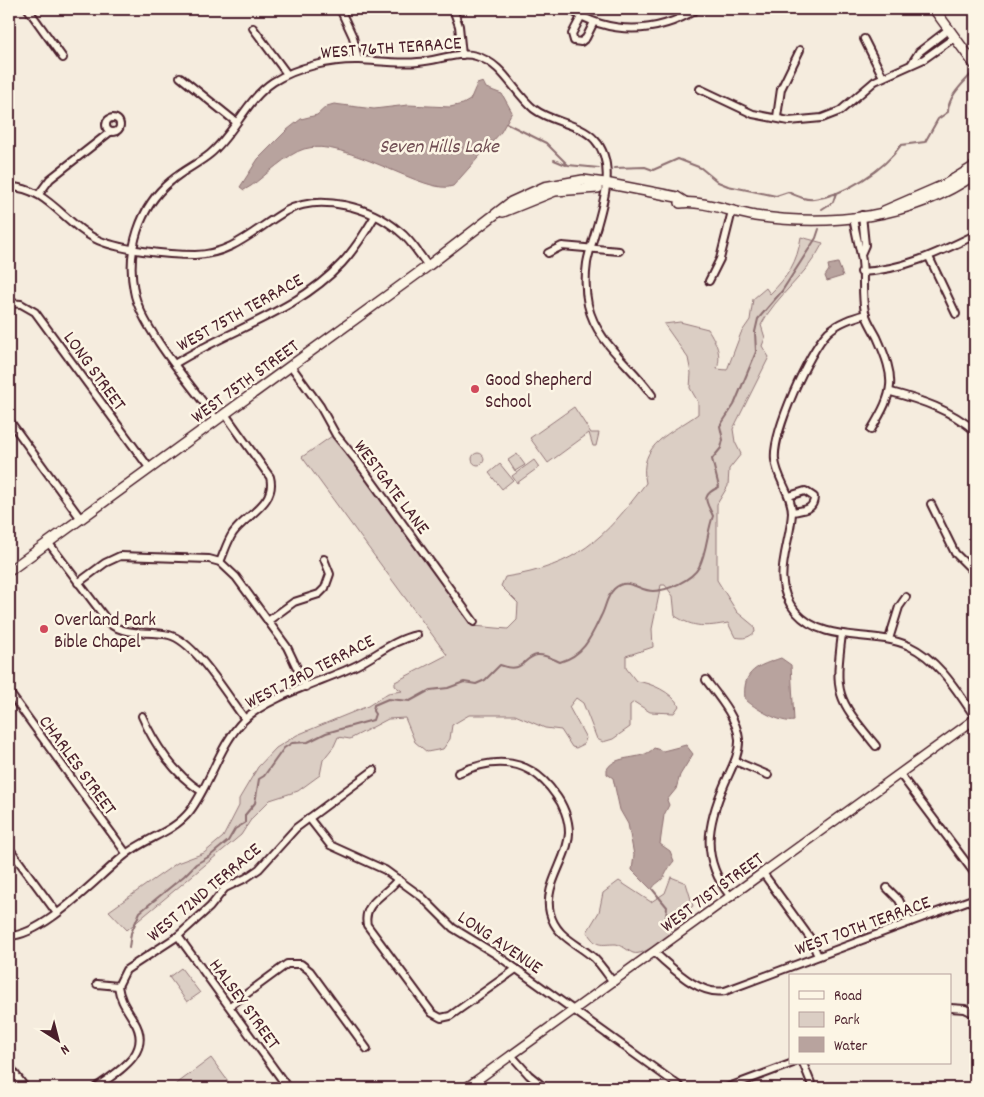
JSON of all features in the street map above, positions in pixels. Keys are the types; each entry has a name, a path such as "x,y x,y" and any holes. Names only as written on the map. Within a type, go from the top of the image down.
{"main road":[{"path":"934,9 975,65"},
{"path":"880,212 944,185 975,166"},
{"path":"880,212 897,211 925,202 957,186 975,174"},
{"name":"WEST 75TH STREET","path":"9,571 428,266 498,214 511,202 544,187 573,181 605,185 677,197 685,202 783,219 816,220 880,212"},
{"path":"9,1068 23,1088"},
{"path":"9,1085 12,1088"}],"street":[{"path":"28,9 64,58"},
{"path":"340,9 353,37 358,60"},
{"path":"454,9 459,26 462,55"},
{"path":"569,9 581,17 616,28 652,28 675,21 697,9"},
{"path":"581,17 572,34 574,40 581,42 586,38 594,22"},
{"path":"253,28 287,74"},
{"path":"912,63 919,52 949,29"},
{"path":"700,89 753,114 802,121 822,118 840,111 882,77 924,59 955,37"},
{"path":"864,39 882,77"},
{"path":"777,117 781,89 800,50"},
{"name":"WEST 76TH TERRACE","path":"220,562 233,533 269,497 272,485 270,477 176,363 149,327 137,304 132,281 134,249 140,222 153,199 169,182 211,154 257,95 287,74 329,63 358,60 406,63 462,55 488,60 498,68 523,99 541,114 592,137 602,150 605,159 605,185 586,280 591,316 604,340 652,395"},
{"path":"180,77 236,122"},
{"path":"39,194 50,179 110,132"},
{"path":"9,186 19,187 39,194 91,236 105,243 134,249 195,255 216,252 244,240 288,210 316,202 336,203 375,216 389,223 407,237 428,266"},
{"path":"709,281 720,259 732,211"},
{"name":"WEST 75TH TERRACE","path":"176,363 205,346 268,316 310,291 342,263 375,216"},
{"path":"858,216 865,245 861,254 861,272 866,314 888,362 891,378 890,392 871,430"},
{"path":"861,272 886,271 929,257 975,235"},
{"path":"548,253 562,246 619,251"},
{"path":"929,257 956,314"},
{"name":"LONG STREET","path":"9,303 21,304 35,312 150,469"},
{"path":"866,314 841,323 822,339 800,379 778,435 775,459 792,512 781,571 784,593 795,610 811,625 826,632 889,639 911,647 936,665 975,718"},
{"name":"WESTGATE LANE","path":"291,366 320,406 336,435 358,462 474,622"},
{"path":"890,392 936,406 960,419 975,431"},
{"path":"9,420 81,518"},
{"path":"788,496 805,491 814,498 814,503 809,509 792,512"},
{"path":"931,504 955,553 975,574"},
{"path":"48,542 104,619 117,629 133,633 170,635 185,642 244,719"},
{"path":"78,583 105,562 120,556 209,559 220,562 236,577 286,646 306,687"},
{"path":"268,621 294,602 319,594 326,588 330,574 324,559"},
{"path":"889,639 899,608 906,597"},
{"path":"842,634 837,669 840,697 846,710 876,746"},
{"name":"WEST 73RD TERRACE","path":"9,936 26,933 86,891 126,853 182,820 244,719 271,702 354,666 400,640 417,635"},
{"path":"706,680 728,712 736,728 739,740 735,761 713,812 710,832 716,874 731,896"},
{"name":"CHARLES STREET","path":"9,692 126,853"},
{"path":"142,716 151,735 183,778 201,791"},
{"name":"WEST 71ST STREET","path":"466,1088 975,718"},
{"path":"735,761 768,775"},
{"path":"458,773 490,762 508,762 527,768 549,785 562,802 568,821 569,833 548,896 550,914 561,934 594,958 613,982"},
{"name":"WEST 72ND TERRACE","path":"118,986 126,970 178,936 210,908 225,888 254,873 296,828 374,770"},
{"path":"900,774 975,874"},
{"name":"LONG AVENUE","path":"308,818 330,845 375,864 398,879 422,897 453,928 574,1009 682,1088"},
{"path":"9,848 56,912"},
{"path":"763,873 810,938 818,956"},
{"path":"398,879 367,911 367,924 432,1013 441,1018 450,1016 516,969"},
{"path":"887,888 899,900 910,922"},
{"name":"WEST 70TH TERRACE","path":"655,952 702,989 715,993 725,991 975,898"},
{"name":"HALSEY STREET","path":"178,936 288,1088"},
{"path":"230,1006 288,964 301,964 310,971 367,1049"},
{"path":"95,1088 133,1059 140,1039 136,1023 121,1002 118,986 97,984"},
{"path":"952,1008 965,1009 975,1014"},
{"path":"512,1055 529,1075 545,1088"},
{"path":"726,1088 790,1064"},
{"path":"803,1064 812,1088"}],"green space":[{"path":"801,237 823,243 809,266 775,304 761,325 765,338 762,346 769,357 733,429 735,442 741,454 729,469 728,486 717,504 717,580 737,612 754,626 755,632 750,636 738,638 735,637 728,623 700,626 682,620 675,616 673,596 665,585 661,585 652,629 653,647 626,656 626,668 636,681 666,692 679,706 674,713 650,712 634,702 630,705 630,727 613,739 603,742 597,739 583,703 576,698 569,707 586,738 584,744 576,748 572,747 561,730 545,728 515,715 469,715 452,725 450,739 443,749 427,752 415,742 405,718 388,719 350,739 338,737 334,746 323,760 320,775 298,791 270,800 252,818 241,835 127,930 109,911 177,863 204,853 223,837 239,806 239,799 258,767 276,748 297,735 368,706 388,693 402,691 395,686 395,682 447,655 302,457 332,436 363,474 473,626 508,629 517,620 518,603 501,586 505,577 552,566 587,547 616,520 646,483 645,470 647,458 652,449 668,434 698,414 698,402 690,388 691,373 688,358 664,324 680,322 708,329 717,348 719,358 717,369 727,370 741,333 750,320 753,299 766,288 770,294 782,281 794,262"},
{"path":"574,407 591,433 599,433 596,446 593,446 589,433 548,463 530,438"},
{"path":"478,453 484,459 478,465 472,459"},
{"path":"517,454 525,465 515,471 508,460"},
{"path":"534,460 539,467 517,483 512,476"},
{"path":"500,464 513,480 502,489 489,473"},
{"path":"671,877 686,883 693,906 681,917 679,926 657,944 644,952 633,953 616,944 596,943 590,937 587,932 599,912 603,893 619,881 651,902 665,893"},
{"path":"181,968 200,993 187,1002 169,977"},
{"path":"211,1058 233,1088 171,1088"}],"water":[{"name":"Seven Hills Lake","path":"483,82 486,88 502,94 512,112 501,132 453,186 441,187 425,183 362,158 321,147 304,149 297,152 283,160 251,186 244,190 240,187 258,159 287,130 301,119 317,115 327,106 334,104 374,109 408,105 450,107 470,100 477,84"},
{"path":"838,263 843,276 827,281 825,276 829,270 828,265"},
{"path":"781,658 791,665 794,721 775,718 761,711 745,699 746,681 749,675 759,667"},
{"path":"686,745 693,754 680,775 676,789 667,800 669,805 664,815 660,844 670,851 674,861 664,877 652,890 632,870 634,855 628,824 620,810 613,778 607,774 607,769 617,761 643,755 654,748 663,751"}],"waterway":[{"path":"614,168 645,167 653,170 678,159 701,168 718,182 728,186 776,196 788,192 807,199 826,197 863,180 885,163 901,145 925,142 938,119 948,112 954,94 975,70"},
{"path":"506,123 546,143 568,165 599,168"},
{"path":"554,160 566,165"},
{"path":"822,209 833,202 836,193"},
{"path":"129,948 131,933 140,912 196,864 210,856 228,841 235,829 245,823 245,815 255,803 259,779 264,776 284,748 292,743 308,742 326,733 373,720 375,714 373,711 374,705 388,699 410,701 430,690 448,688 464,682 476,684 485,680 500,665 518,667 537,655 546,656 560,662 568,659 586,644 603,613 609,595 619,585 628,584 659,591 679,584 696,572 704,555 713,516 706,500 707,496 719,487 712,459 721,448 723,440 720,426 734,405 756,352 755,332 758,319 782,291 816,238 819,229"},
{"path":"653,890 667,907 666,917 670,922"}],"place":[{"name":"Good Shepherd School","path":"475,389"},
{"name":"Overland Park Bible Chapel","path":"44,629"}]}
